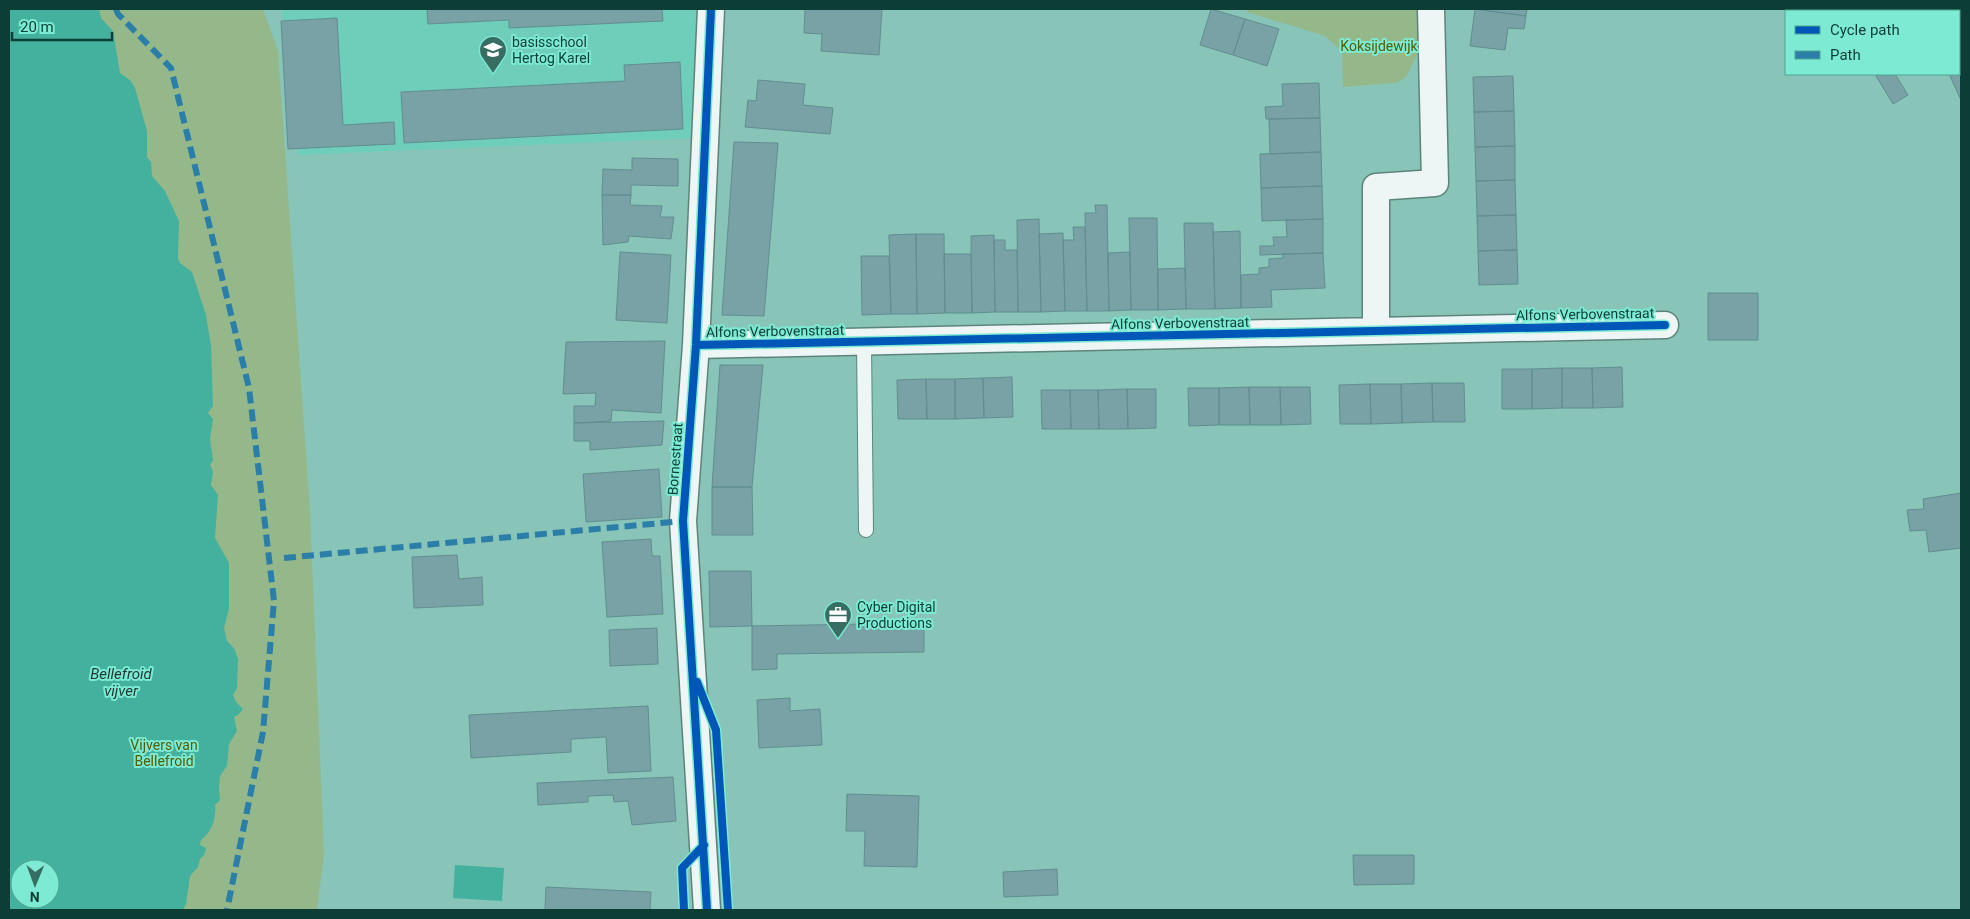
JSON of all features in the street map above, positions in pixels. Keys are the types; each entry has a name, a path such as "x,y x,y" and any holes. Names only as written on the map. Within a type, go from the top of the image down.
{"street":[{"name":"Bornestraat","path":"707,910 683,521 696,345 711,9"},
{"path":"1376,331 1376,187 1435,183 1431,9"},
{"name":"Alfons Verbovenstraat","path":"696,345 1665,325"}],"lane":[{"name":"Alfons Verbovenstraat","path":"864,342 866,530"}],"shaded area":[{"name":"basisschool Hertog Karel","path":"282,9 699,9 696,138 298,155"}],"green space":[{"name":"Bellefroid vijver","path":"9,9 263,9 278,51 310,512 324,854 317,910 9,910"},
{"name":"Koksijdewijk","path":"1247,9 1422,9 1422,45 1406,77 1396,83 1343,87 1342,51 1325,36 1247,12"}],"water":[{"name":"Bellefroid vijver","path":"9,9 99,9 101,18 113,31 120,73 130,80 135,88 147,131 147,157 151,162 152,176 165,191 179,221 178,259 180,263 192,272 206,315 211,346 213,406 208,413 213,419 210,439 213,460 210,465 213,472 211,485 218,495 215,538 229,563 229,609 224,628 227,641 234,648 238,659 237,688 233,695 236,702 243,709 234,717 237,731 229,744 227,766 220,776 220,800 215,805 214,820 210,829 201,840 200,845 206,848 198,867 190,876 186,904 183,910 9,910"},
{"path":"455,865 504,868 502,901 453,898"}],"building":[{"path":"427,9 662,9 663,21 509,28 509,20 428,24"},
{"path":"805,9 882,9 879,55 821,51 822,34 804,33"},
{"path":"1211,9 1245,19 1233,55 1200,45"},
{"path":"1475,9 1526,16 1524,29 1508,28 1505,50 1470,46"},
{"path":"1475,9 1527,9 1526,16"},
{"path":"1961,9 1961,29 1960,10 1910,10"},
{"path":"337,18 343,125 394,122 395,144 288,149 281,21"},
{"path":"1245,19 1279,29 1267,66 1233,55"},
{"path":"680,62 683,129 404,143 401,92 625,81 624,65"},
{"path":"1960,62 1961,100 1949,75 1960,75"},
{"path":"1896,75 1908,95 1893,104 1876,76"},
{"path":"1513,76 1514,111 1474,112 1473,77"},
{"path":"758,80 805,84 803,105 833,108 830,134 745,127 748,100 756,101"},
{"path":"1319,83 1320,118 1266,119 1265,107 1283,106 1282,84"},
{"path":"1514,111 1515,146 1475,147 1474,112"},
{"path":"1320,118 1321,152 1270,154 1269,119"},
{"path":"734,142 778,143 764,316 722,315"},
{"path":"1515,146 1515,180 1476,181 1475,147"},
{"path":"1321,152 1322,186 1261,188 1260,154"},
{"path":"632,158 678,159 678,186 631,185 631,195 602,195 603,169 632,170"},
{"path":"1515,180 1516,215 1477,216 1476,181"},
{"path":"1322,186 1323,219 1262,221 1261,188"},
{"path":"602,195 631,195 630,205 662,206 660,217 674,217 671,239 629,236 628,242 603,245"},
{"path":"1095,205 1107,205 1109,311 1087,311 1085,213 1096,213"},
{"path":"1516,215 1517,250 1478,251 1477,216"},
{"path":"1129,218 1157,218 1158,310 1131,310"},
{"path":"1039,219 1041,312 1018,312 1017,220"},
{"path":"1323,219 1323,253 1260,255 1260,246 1274,246 1273,237 1287,237 1286,220"},
{"path":"1184,223 1213,223 1215,309 1186,309"},
{"path":"1073,227 1085,227 1087,311 1065,311 1063,240 1074,240"},
{"path":"1240,231 1241,308 1215,309 1213,232"},
{"path":"1063,233 1065,311 1041,312 1039,234"},
{"path":"916,234 917,314 891,314 889,235"},
{"path":"916,234 944,234 945,313 917,314"},
{"path":"994,235 995,312 972,313 971,236"},
{"path":"994,240 1005,240 1005,250 1017,250 1018,312 995,312"},
{"path":"1517,250 1518,284 1479,285 1478,251"},
{"path":"620,252 671,255 667,323 616,320"},
{"path":"1130,252 1131,310 1109,311 1108,253"},
{"path":"1323,253 1325,288 1271,290 1272,307 1241,308 1241,275 1259,274 1259,268 1269,267 1269,259 1283,258 1282,254"},
{"path":"944,254 971,254 972,313 945,313"},
{"path":"861,256 889,256 891,314 862,315"},
{"path":"1185,268 1186,309 1158,310 1158,269"},
{"path":"1708,293 1758,293 1758,340 1708,340"},
{"path":"665,341 661,413 612,410 611,421 574,423 574,406 595,406 596,393 563,394 566,342"},
{"path":"720,365 763,365 752,487 712,487"},
{"path":"1622,367 1623,407 1593,408 1592,368"},
{"path":"1562,368 1562,408 1532,409 1532,369"},
{"path":"1562,368 1592,368 1593,408 1562,408"},
{"path":"1502,369 1532,369 1532,409 1502,409"},
{"path":"1012,377 1013,417 984,418 983,378"},
{"path":"983,378 984,418 955,419 955,379"},
{"path":"926,379 927,419 898,419 897,380"},
{"path":"926,379 955,379 955,419 927,419"},
{"path":"1432,383 1464,383 1465,422 1433,422"},
{"path":"1432,383 1433,422 1402,423 1401,384"},
{"path":"1370,384 1371,424 1340,424 1339,385"},
{"path":"1370,384 1401,384 1402,423 1371,424"},
{"path":"1249,387 1250,425 1219,425 1219,388"},
{"path":"1249,387 1280,387 1281,425 1250,425"},
{"path":"1280,387 1310,387 1311,424 1281,425"},
{"path":"1188,388 1219,388 1219,425 1189,426"},
{"path":"1127,389 1128,429 1099,429 1098,390"},
{"path":"1127,389 1156,389 1156,428 1128,429"},
{"path":"1041,390 1070,390 1071,429 1042,429"},
{"path":"1070,390 1098,390 1099,429 1071,429"},
{"path":"664,421 662,445 590,450 590,441 574,441 574,423"},
{"path":"659,469 662,517 586,522 583,474"},
{"path":"712,487 752,487 753,535 712,535"},
{"path":"1961,493 1961,548 1929,552 1926,530 1910,531 1907,510 1924,509 1923,499"},
{"path":"651,539 652,556 660,556 663,614 607,617 602,542"},
{"path":"457,555 459,579 482,577 483,605 414,608 412,557"},
{"path":"709,571 751,571 752,626 710,627"},
{"name":"Cyber Digital Productions","path":"924,623 924,652 777,654 777,669 752,670 752,626"},
{"path":"657,628 658,664 610,666 609,630"},
{"path":"790,698 790,711 820,709 822,745 759,748 757,700"},
{"path":"648,706 651,771 608,773 606,737 571,739 571,752 471,758 469,715"},
{"path":"673,777 676,821 632,825 628,801 614,802 613,795 588,796 588,802 538,805 537,783"},
{"path":"847,794 919,796 917,867 864,866 865,831 846,831"},
{"path":"1353,855 1414,855 1414,884 1354,885"},
{"path":"1057,869 1058,895 1004,897 1003,872"},
{"path":"546,887 651,892 650,910 545,910"}],"marked path":[{"path":"116,9 118,14 171,68 249,388 274,601 263,732 227,910"},
{"path":"284,558 683,521"}],"cycle path":[{"path":"707,910 683,521 696,345 711,9"},
{"path":"696,345 1665,325"},
{"path":"697,682 716,730 728,910"},
{"path":"684,910 682,868 704,845"}],"place":[{"name":"basisschool Hertog Karel","path":"493,74"},
{"name":"Cyber Digital Productions","path":"838,639"}],"park label":[{"name":"Vijvers van Bellefroid","path":"164,754"}]}
